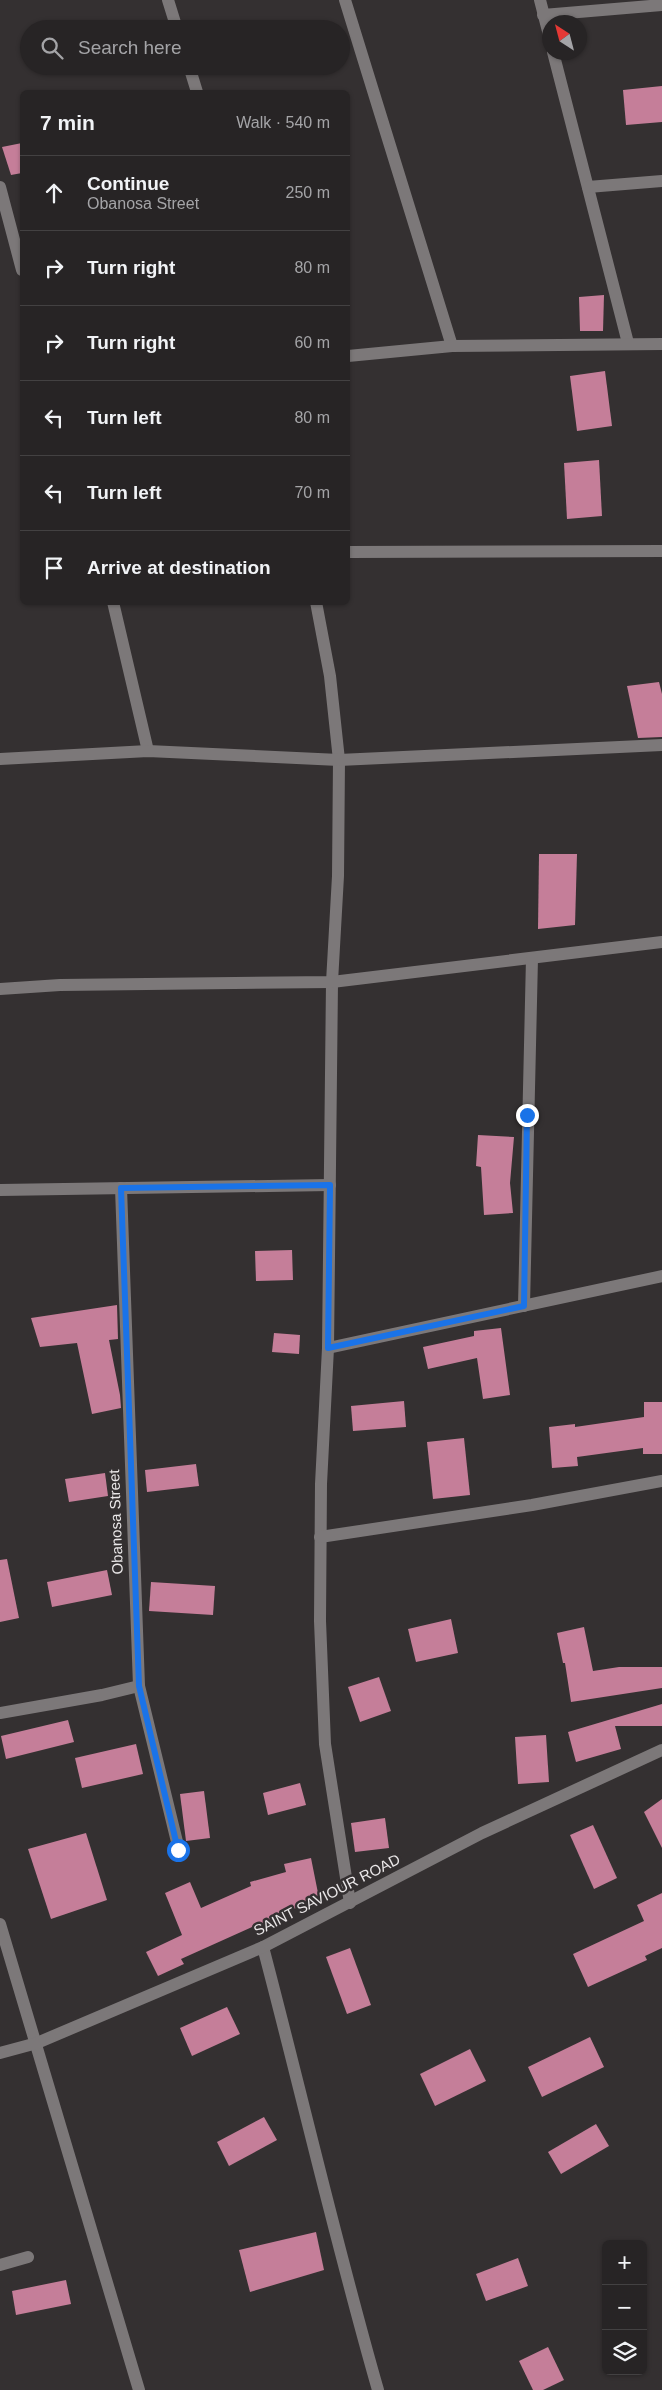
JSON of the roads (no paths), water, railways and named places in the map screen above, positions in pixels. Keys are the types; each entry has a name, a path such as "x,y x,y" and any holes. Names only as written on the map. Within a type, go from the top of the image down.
{"street":[{"path":"168,0 174,20"},
{"path":"345,0 452,346"},
{"path":"540,0 543,15"},
{"path":"554,15 662,5"},
{"path":"555,60 628,343"},
{"path":"192,75 196,90"},
{"path":"588,186 662,181"},
{"path":"0,187 20,262"},
{"path":"350,356 452,346 662,344"},
{"path":"350,552 662,551"},
{"path":"114,605 148,751"},
{"path":"317,605 330,676 339,760 338,876 332,982 328,1348 320,1484 320,1621 325,1744 350,1903"},
{"path":"0,759 148,751 339,760 662,745"},
{"path":"0,989 60,984 332,982 662,942"},
{"path":"524,1306 532,958"},
{"path":"0,1190 330,1185"},
{"name":"Obanosa Street","path":"121,1188 139,1686 178,1850"},
{"path":"328,1348 662,1276"},
{"path":"320,1537 532,1505 662,1481"},
{"path":"0,1713 102,1695 139,1686"},
{"name":"SAINT SAVIOUR ROAD","path":"0,2053 37,2043 263,1947 482,1833 662,1750"},
{"path":"0,1924 139,2390"},
{"path":"263,1947 302,2094 345,2275 378,2390"},
{"path":"0,2265 28,2257"}]}
